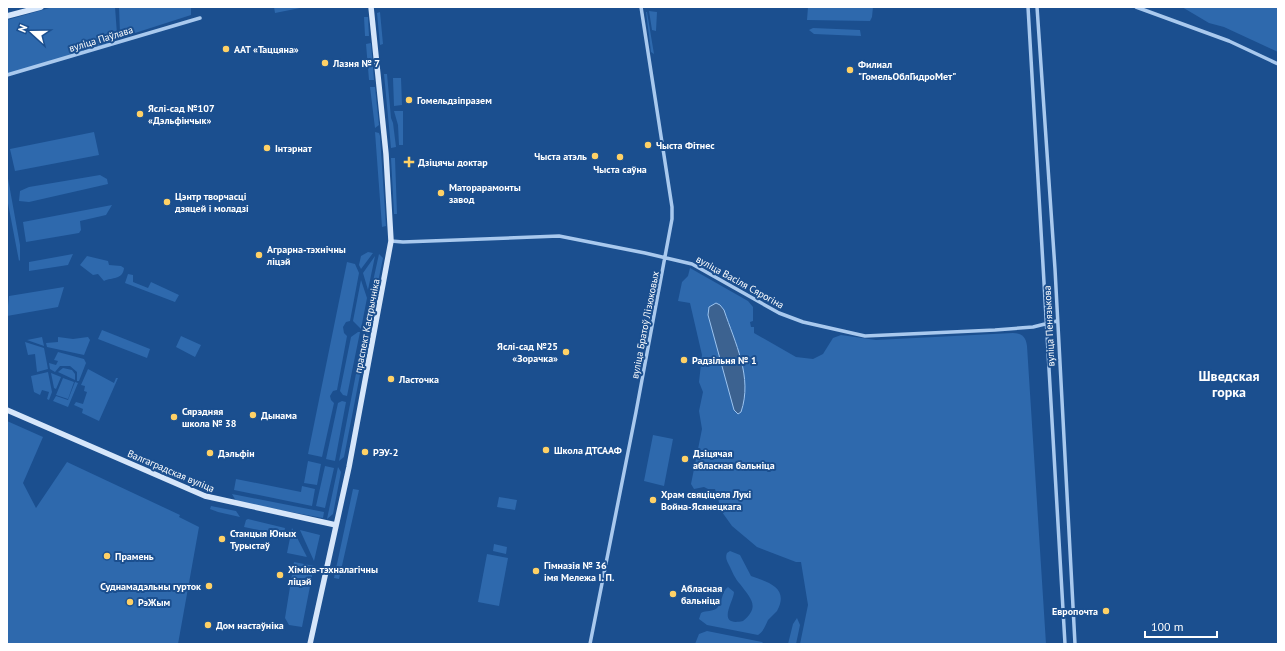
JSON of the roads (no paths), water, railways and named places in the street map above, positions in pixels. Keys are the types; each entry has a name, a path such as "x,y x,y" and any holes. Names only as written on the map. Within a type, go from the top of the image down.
{"main road":[{"path":"7,16 41,7"},
{"name":"праспект Кастрычніка","path":"310,644 350,461 391,241 386,154 371,7"},
{"name":"Валгаградская вуліца","path":"7,410 205,496 336,525"}],"street":[{"name":"вуліца Братоў Лізюковых","path":"590,644 666,258 672,218 672,206 641,7"},
{"name":"вуліца Пенязькова","path":"1028,7 1065,644"},
{"name":"вуліца Пенязькова","path":"1037,7 1076,644"},
{"path":"1136,7 1250,49 1278,64"},
{"name":"вуліца Паўлава","path":"7,75 200,18"},
{"name":"вуліца Васіля Сярогіна","path":"391,241 403,242 559,236 683,261 704,269 779,313 812,325 859,335 872,336 995,330 1033,327 1057,322"}],"place":[{"name":"ААТ «Таццяна»","path":"226,49"},
{"name":"Лазня № 7","path":"325,63"},
{"name":"Филиал \"ГомельОблГидроМет\"","path":"850,70"},
{"name":"Гомельдзіпразем","path":"409,100"},
{"name":"Яслі-сад №107 «Дэльфінчык»","path":"140,114"},
{"name":"Чыста Фітнес","path":"648,145"},
{"name":"Інтэрнат","path":"267,148"},
{"name":"Чыста атэль","path":"595,156"},
{"name":"Чыста саўна","path":"620,157"},
{"name":"Дзіцячы доктар","path":"409,162"},
{"name":"Маторарамонты завод","path":"441,193"},
{"name":"Цэнтр творчасці дзяцей і моладзі","path":"167,202"},
{"name":"Аграрна-тэхнічны ліцэй","path":"259,255"},
{"name":"Яслі-сад №25 «Зорачка»","path":"566,352"},
{"name":"Радзільня № 1","path":"684,360"},
{"name":"Ласточка","path":"391,379"},
{"name":"Дынама","path":"253,415"},
{"name":"Сярэдняя школа № 38","path":"174,417"},
{"name":"Школа ДТСААФ","path":"546,450"},
{"name":"РЭУ-2","path":"365,452"},
{"name":"Дэльфін","path":"210,453"},
{"name":"Дзіцячая абласная бальніца","path":"685,459"},
{"name":"Храм свяціцеля Лукі Война-Ясянецкага","path":"653,500"},
{"name":"Станцыя Юных Турыстаў","path":"222,539"},
{"name":"Прамень","path":"107,556"},
{"name":"Гімназія № 36 імя Мележа І. П.","path":"536,571"},
{"name":"Хіміка-тэхналагічны ліцэй","path":"280,575"},
{"name":"Суднамадэльны гурток","path":"209,586"},
{"name":"Абласная бальніца","path":"673,594"},
{"name":"РэЖым","path":"130,602"},
{"name":"Европочта","path":"1106,611"},
{"name":"Дом настаўніка","path":"208,625"}],"district":[{"name":"Шведская горка","path":"1229,384"}]}
